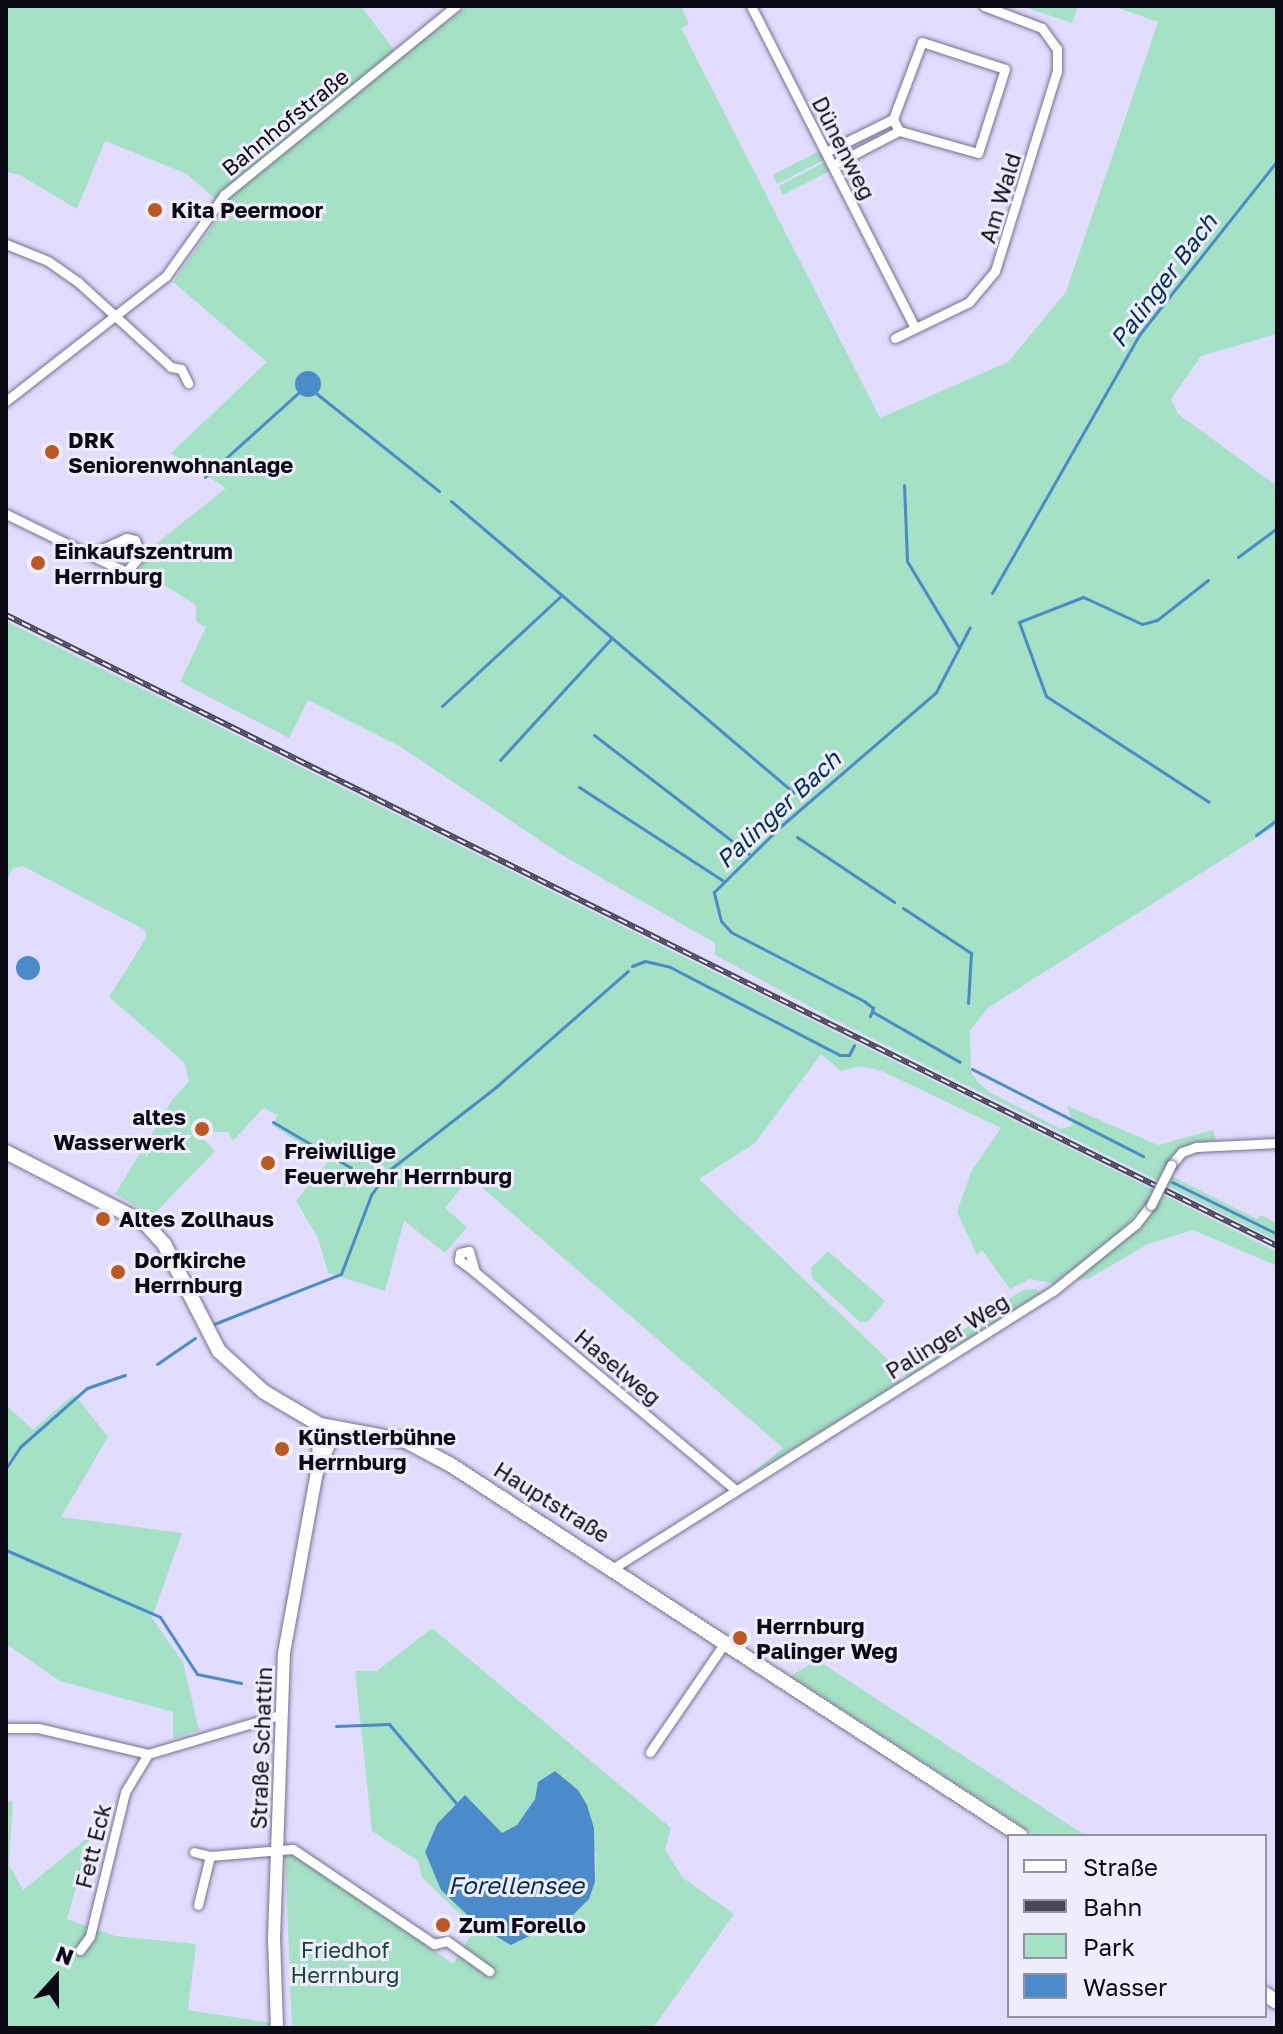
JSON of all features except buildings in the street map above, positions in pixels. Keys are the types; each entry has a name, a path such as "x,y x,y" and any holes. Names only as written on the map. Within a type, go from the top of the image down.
{"main road":[{"name":"Hauptstraße","path":"6,1152 146,1224 164,1244 211,1338 245,1377 320,1425 389,1437 426,1450 615,1567 1018,1834"}],"street":[{"name":"Bahnhofstraße","path":"6,401 172,271 224,195 455,6"},
{"name":"Dünenweg","path":"751,6 915,328"},
{"name":"Am Wald","path":"895,338 969,302 995,271 1057,71 1053,39 1030,21 984,6"},
{"path":"826,152 893,119 922,42 1005,69 978,153 899,131 833,165"},
{"path":"893,119 899,131"},
{"path":"6,244 63,271 171,367 181,369 188,383"},
{"path":"6,514 90,555 126,572 141,555 135,540 110,542 90,555"},
{"name":"Palinger Weg","path":"615,1567 1053,1291 1136,1224 1151,1205 1171,1165 1182,1152 1196,1147 1277,1143"},
{"name":"Haselweg","path":"475,1272 736,1490"},
{"name":"Straße Schattin","path":"277,2028 280,1715 292,1602 317,1472 320,1425"},
{"name":"Straße Schattin","path":"317,1472 336,1429"},
{"path":"650,1752 726,1641"},
{"path":"6,1728 38,1728 148,1754 280,1715"},
{"name":"Fett Eck","path":"80,1950 90,1936 125,1792 148,1754"},
{"path":"194,1852 210,1856 278,1848 311,1858 434,1944 447,1941 489,1971"},
{"path":"198,1905 210,1856"}],"green space":[{"path":"6,6 361,6 400,58 467,6 681,6 689,24 681,28 880,418 1008,362 1066,292 1158,22 1113,6 1277,6 1277,334 1201,356 1171,399 1178,414 1277,486 1277,825 989,1007 970,1030 971,1072 977,1081 989,1092 1061,1129 1073,1125 1067,1106 1158,1145 1213,1130 1216,1140 1179,1148 1158,1181 831,1018 715,955 715,943 560,854 401,747 308,700 289,738 180,682 206,627 196,622 196,605 140,570 147,551 226,488 171,453 267,362 173,282 225,208 187,174 105,141 77,209 20,175 6,172"},
{"path":"1021,6 1078,6 1072,23"},
{"path":"819,151 824,160 777,184 773,175"},
{"path":"825,162 830,171 783,195 779,186"},
{"path":"6,621 1154,1190 1147,1203 1115,1237 1056,1284 1029,1279 1010,1289 982,1250 977,1255 957,1212 971,1172 1001,1128 882,1071 861,1066 841,1071 821,1054 755,1143 699,1179 900,1371 894,1375 903,1381 747,1477 783,1448 470,1177 445,1208 467,1227 445,1253 404,1221 385,1291 328,1273 318,1238 296,1201 328,1162 272,1125 278,1115 263,1108 233,1141 228,1132 210,1132 202,1123 196,1131 215,1151 153,1215 115,1194 173,1099 189,1081 184,1062 109,997 146,938 145,930 23,866 13,868 6,882"},
{"path":"1171,1176 1257,1219 1261,1215 1277,1223 1277,1241 1166,1185"},
{"path":"1162,1194 1277,1252 1277,1266 1193,1230 1148,1244 1090,1278 1075,1281 1144,1223"},
{"path":"828,1251 885,1301 868,1322 860,1322 812,1278 811,1268"},
{"path":"1036,1289 1040,1293 907,1378 904,1369 1023,1290"},
{"path":"74,1394 108,1437 61,1517 182,1533 152,1618 183,1662 199,1730 173,1739 173,1712 60,1681 6,1644 6,1405 33,1430"},
{"name":"Friedhof Herrnburg","path":"432,1628 671,1828 665,1850 683,1878 734,1914 653,2028 292,2028 285,1852 309,1862 453,1964 475,1929 422,1877 418,1861 372,1831 355,1671 377,1671","holes":["555,1771 596,1853 595,1882 589,1899 496,1938 441,1890 425,1852 437,1824 459,1806 502,1833 517,1826 535,1798 538,1782"]},
{"path":"817,1660 1083,1834 1034,1834 791,1676"},
{"path":"6,1800 13,1802 9,1865 23,1890 91,1835 67,1919 115,1936 196,1944 188,2010 272,2023 273,2028 6,2028"}],"water":[{"path":"308,371 317,375 321,384 317,393 308,397 299,393 295,384 299,375"},
{"path":"28,956 37,959 40,968 37,977 28,980 19,977 16,968 19,959"},
{"name":"Forellensee","path":"555,1771 578,1790 587,1805 594,1828 595,1882 589,1899 573,1915 511,1945 480,1927 441,1890 425,1852 437,1824 465,1795 502,1833 517,1825 535,1799 538,1782"}],"waterway":[{"name":"Palinger Bach","path":"992,593 1139,335 1277,161"},
{"path":"205,477 299,392"},
{"path":"317,394 439,491"},
{"path":"904,485 907,561 958,646"},
{"path":"451,501 794,793"},
{"path":"1238,557 1277,528"},
{"path":"1208,580 1157,620 1142,624 1083,597 1019,622 1046,696 1209,802"},
{"path":"442,706 562,595"},
{"name":"Palinger Bach","path":"870,1016 873,1008 864,1001 731,932 721,921 714,892 781,826 936,692 970,627"},
{"path":"500,760 611,639"},
{"path":"594,735 749,854"},
{"path":"579,787 722,880"},
{"path":"1256,835 1277,820"},
{"path":"797,837 894,902"},
{"path":"903,908 971,953 968,1003"},
{"path":"632,966 645,961 670,967 840,1055 849,1055 854,1045"},
{"name":"Palinger Bach","path":"214,1324 341,1274 371,1195 388,1171 497,1086 628,971"},
{"path":"873,1012 960,1062"},
{"path":"972,1069 1143,1156"},
{"path":"273,1122 377,1183"},
{"path":"1172,1182 1277,1234"},
{"name":"Palinger Bach","path":"157,1364 195,1338"},
{"name":"Palinger Bach","path":"6,1468 20,1447 87,1388 125,1375"},
{"path":"6,1550 160,1617 197,1674 241,1683"},
{"path":"336,1726 389,1724 456,1803"}],"railway":[{"path":"6,615 1277,1246"}],"place":[{"name":"Kita Peermoor","path":"155,210"},
{"name":"DRK Seniorenwohnanlage","path":"52,452"},
{"name":"Einkaufszentrum Herrnburg","path":"38,563"},
{"name":"altes Wasserwerk","path":"202,1129"},
{"name":"Freiwillige Feuerwehr Herrnburg","path":"268,1163"},
{"name":"Altes Zollhaus","path":"103,1219"},
{"name":"Dorfkirche Herrnburg","path":"118,1272"},
{"name":"Künstlerbühne Herrnburg","path":"282,1449"},
{"name":"Herrnburg Palinger Weg","path":"740,1638"},
{"name":"Zum Forello","path":"443,1925"}]}
